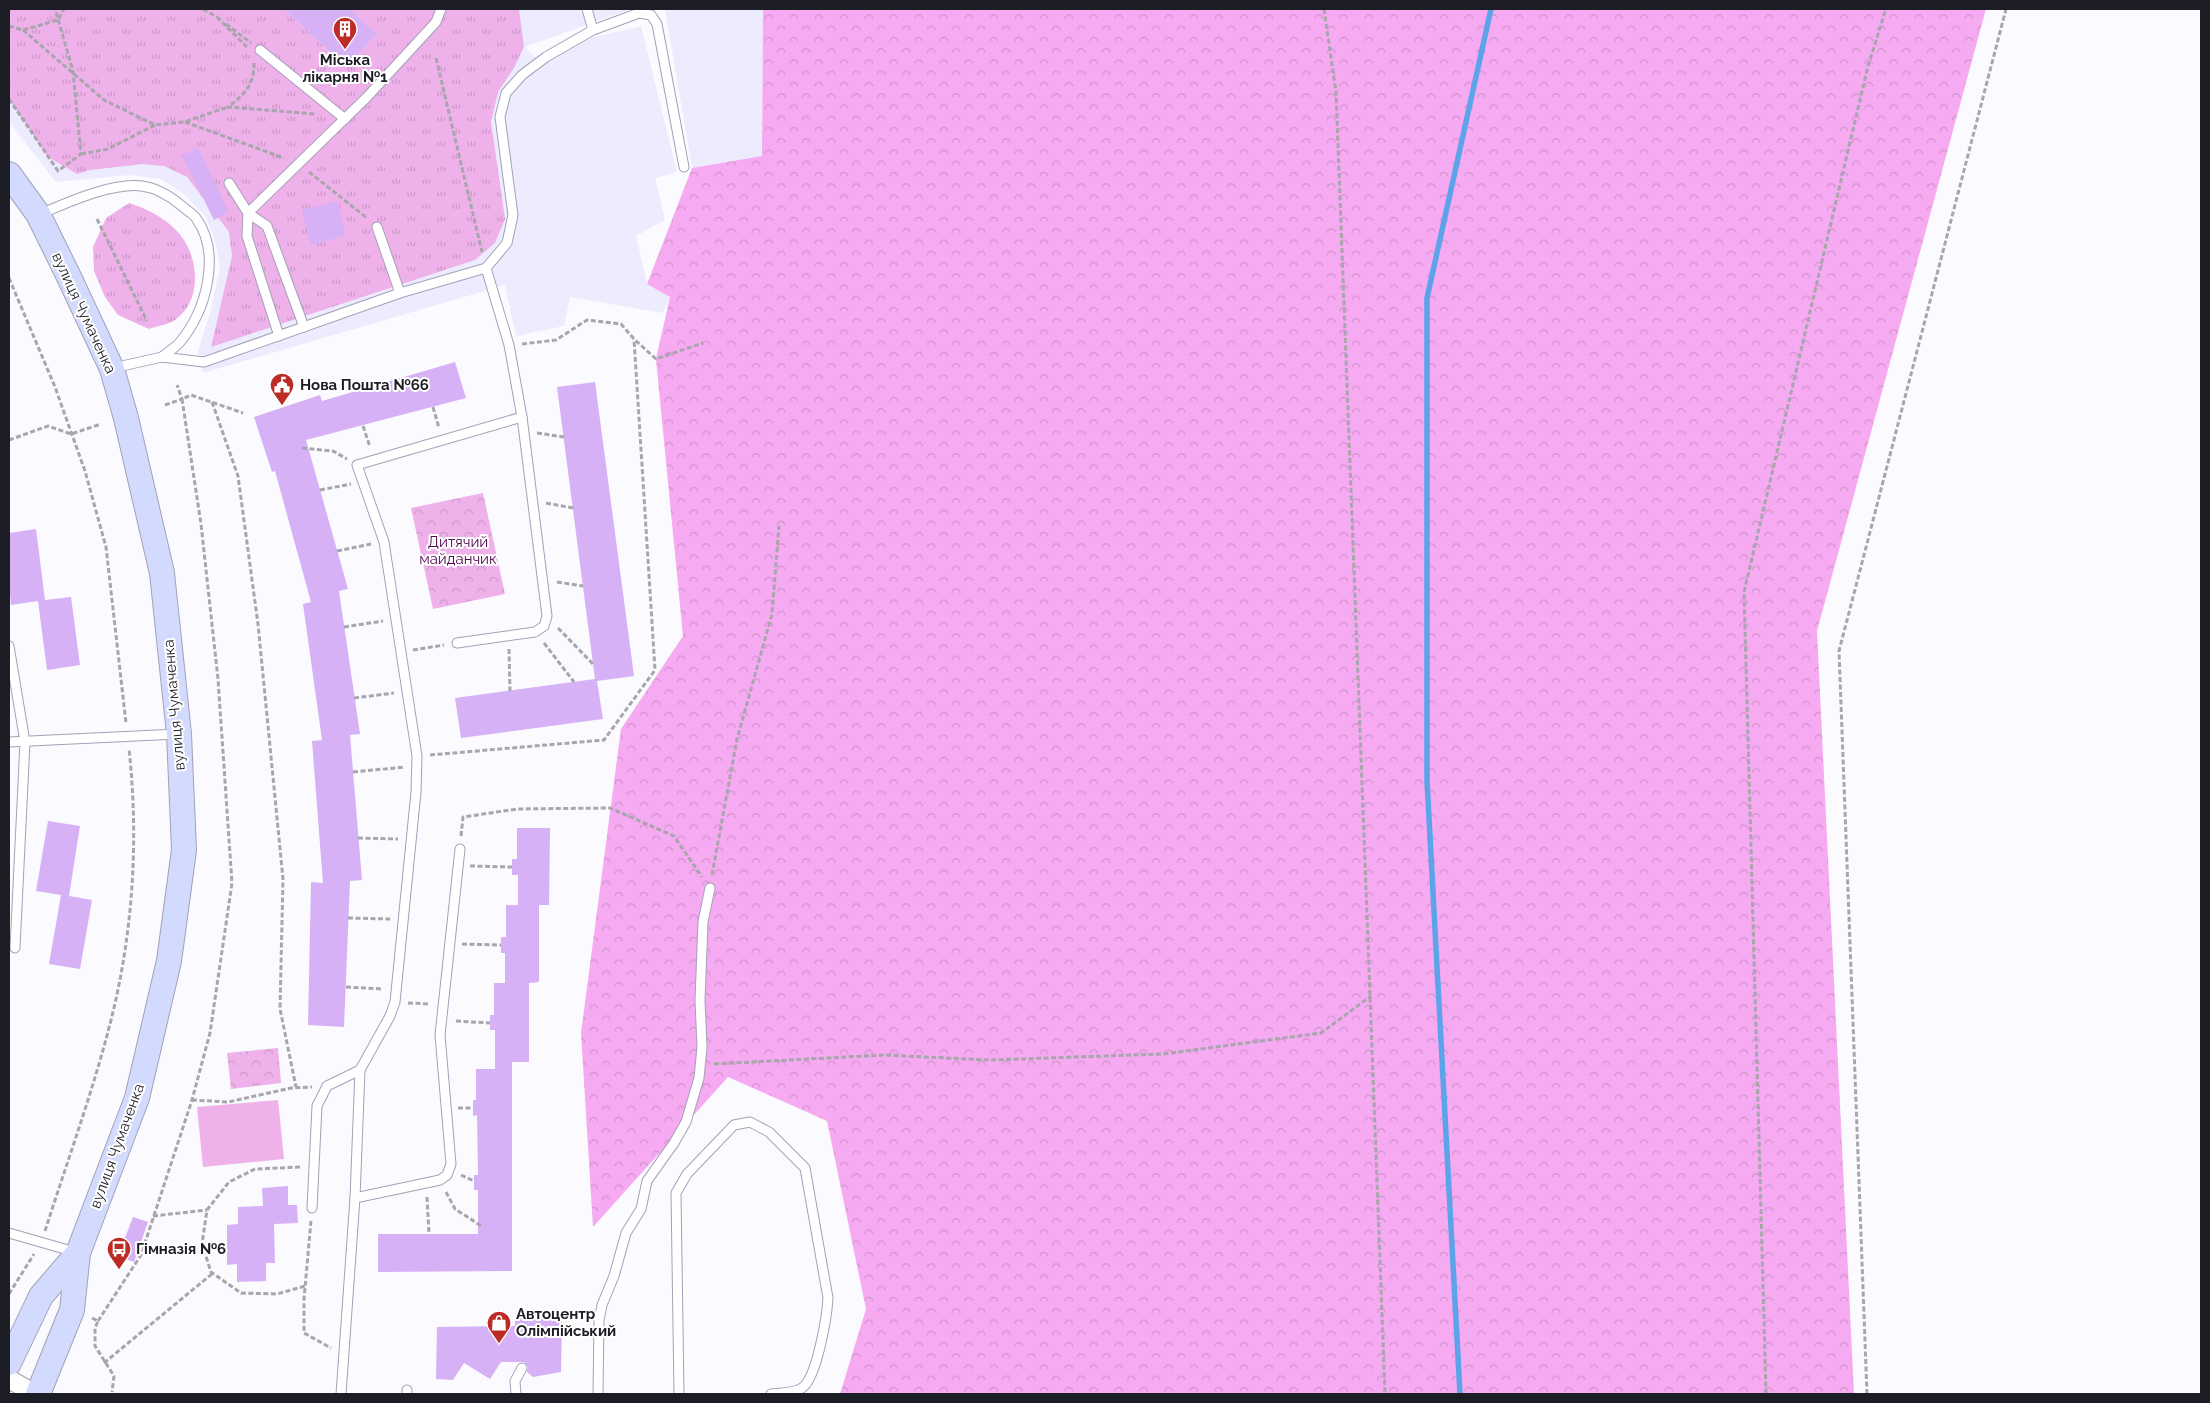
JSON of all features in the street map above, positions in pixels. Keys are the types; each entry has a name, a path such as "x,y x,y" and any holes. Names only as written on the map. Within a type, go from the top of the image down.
{"street":[{"name":"вулиця Чумаченка","path":"9,174 38,214 112,369 162,573 179,734 184,850 169,961 137,1098 78,1253 72,1310 37,1394"},
{"name":"вулиця Чумаченка","path":"9,1363 41,1296 78,1253"},
{"path":"9,1379 37,1394"}],"lane":[{"path":"279,336 247,236 248,213 345,119 436,22 442,9"},
{"path":"588,9 593,30"},
{"path":"112,369 162,357 204,362 400,293 486,268 507,243 513,215 500,117 506,93 522,75 546,56 593,30 639,13 650,15 657,24 684,167"},
{"path":"257,52 345,119"},
{"path":"229,183 248,213 267,226 304,327"},
{"path":"38,214 81,196 112,188 141,185 167,194 196,218 205,236 207,287 198,314 180,342 162,357"},
{"path":"377,227 400,293"},
{"path":"457,643 535,632 544,626 547,616 522,417 509,345 486,268"},
{"path":"341,1394 355,1198 360,1070 390,1016 395,1002 412,839 417,756 384,542 357,465 522,417"},
{"path":"9,646 25,742 15,948"},
{"path":"9,742 179,734"},
{"path":"355,1198 440,1180 447,1175 451,1164 440,1035 460,849"},
{"path":"598,1394 599,1320 602,1305 614,1276 626,1233 641,1209 646,1181 674,1144 686,1122 694,1100 701,1065 703,922 710,888"},
{"path":"312,1208 316,1106 326,1086 360,1070"},
{"path":"679,1394 676,1193 687,1174 734,1125 750,1122 769,1132 804,1168 828,1298 827,1315 812,1374 806,1385 800,1390 771,1394"},
{"path":"9,1233 78,1253"},
{"path":"516,1394 515,1380 522,1368"}],"path":[{"path":"55,9 73,71 81,154"},
{"path":"23,30 58,20 64,9"},
{"path":"9,99 58,171 81,154 108,149 155,124 184,122 228,107 247,93 254,76 257,52 217,17 203,9"},
{"path":"1324,9 1336,92 1372,996 1385,1394"},
{"path":"1766,1394 1744,592 1868,66 1886,9"},
{"path":"1867,1394 1839,651 2006,9"},
{"path":"9,26 23,30 73,71 104,100 155,124"},
{"path":"436,58 486,268"},
{"path":"228,107 318,114"},
{"path":"97,219 146,321"},
{"path":"9,278 55,388 85,471 106,547 135,803 130,917 110,1023 41,1242 9,1294"},
{"path":"509,345 556,340 587,320 621,324 656,359 703,343"},
{"path":"417,756 604,740 654,670 634,339"},
{"path":"177,385 182,399"},
{"path":"165,405 191,395 243,413"},
{"path":"212,402 238,476 258,624 284,879 280,1009 296,1087"},
{"path":"433,407 444,441"},
{"path":"9,440 48,426 71,434 101,424"},
{"path":"363,426 375,461"},
{"path":"524,430 564,437"},
{"path":"302,448 333,451 357,465"},
{"path":"320,490 364,481"},
{"path":"532,500 573,508"},
{"path":"710,888 738,738 772,614 778,526"},
{"path":"337,551 384,542"},
{"path":"542,579 583,586"},
{"path":"547,616 594,665"},
{"path":"344,627 396,619"},
{"path":"535,632 574,682"},
{"path":"509,636 510,691"},
{"path":"401,651 457,643"},
{"path":"354,698 407,692"},
{"path":"353,772 416,766"},
{"path":"460,849 463,816 518,809 610,808 674,836 710,888"},
{"path":"358,838 412,839"},
{"path":"458,866 512,866"},
{"path":"348,918 404,920"},
{"path":"449,944 501,945"},
{"path":"346,988 396,989"},
{"path":"701,1065 884,1055 989,1060 1163,1054 1321,1033 1372,996"},
{"path":"395,1002 442,1005"},
{"path":"441,1020 490,1023"},
{"path":"192,1100 228,1102 296,1087 326,1086"},
{"path":"305,1286 277,1294 241,1294 213,1274 202,1244 207,1210 229,1182 255,1170 314,1167"},
{"path":"440,1180 455,1209 483,1227"},
{"path":"426,1183 430,1234"},
{"path":"312,1208 305,1286 304,1333 344,1354"},
{"path":"153,1216 207,1210"},
{"path":"104,1363 213,1274"},
{"path":"85,1316 98,1320 94,1328 95,1346 114,1376 112,1392"}],"shaded area":[{"path":"9,9 631,9 525,47 543,65 591,38 641,26 677,172 655,178 665,220 636,236 647,284 671,297 662,313 570,297 564,326 516,336 505,285 203,373 198,351 210,313 220,267 214,237 205,216 184,194 161,179 130,175 56,182 9,122"},
{"path":"665,9 763,9 762,156 692,168"}],"green space":[{"path":"9,9 284,9 346,67 377,34 349,9 519,9 524,47 514,68 498,92 491,122 505,219 495,243 475,260 211,347 232,256 229,232 187,177 164,166 143,164 90,170 77,174 48,157 9,99"},
{"path":"763,9 1986,9 1817,631 1854,1394 840,1394 866,1309 827,1121 728,1077 593,1227 581,1033 621,729 683,636 656,359 670,297 647,284 692,168 762,156"},
{"path":"129,203 154,214 176,230 190,251 193,263 195,276 191,301 184,311 172,322 149,329 118,315 105,297 94,271 93,247 106,218"},
{"name":"Дитячий майданчик","path":"483,493 505,594 433,609 411,508"},
{"path":"278,1048 281,1083 231,1089 227,1053"},
{"path":"278,1100 284,1159 203,1167 197,1107"}],"building":[{"name":"Міська лікарня №1","path":"284,9 349,9 377,34 346,67"},
{"path":"198,148 229,212 214,220 182,156"},
{"path":"337,201 346,235 311,245 302,210"},
{"path":"455,362 466,398 306,440 348,589 339,591 360,734 350,735 362,880 350,881 344,1027 308,1025 311,882 323,883 312,741 322,740 303,604 311,602 275,471 272,472 254,417 320,395 322,401"},
{"path":"595,382 634,676 597,681 603,719 461,738 455,698 595,679 557,387"},
{"path":"36,529 45,600 71,597 80,665 47,670 38,601 11,605 9,533"},
{"path":"48,821 80,826 69,896 92,900 80,969 49,964 61,895 36,891"},
{"path":"517,828 550,828 549,905 539,905 539,982 529,983 529,1062 512,1062 512,1271 378,1272 378,1234 478,1234 478,1190 474,1190 474,1175 478,1175 477,1115 473,1116 473,1100 476,1100 476,1069 495,1069 495,1030 490,1030 490,1015 494,1015 494,983 505,983 505,953 501,953 501,937 506,937 506,905 518,905 518,875 512,875 512,859 517,859"},
{"path":"288,1186 288,1205 297,1205 298,1223 274,1224 275,1263 266,1263 266,1281 237,1282 237,1264 227,1265 227,1225 238,1224 238,1207 263,1206 262,1188"},
{"path":"133,1217 148,1222 134,1262 118,1256"},
{"name":"Автоцентр Олімпійський","path":"562,1317 561,1372 533,1377 527,1372 528,1367 524,1362 501,1362 490,1379 464,1363 453,1380 436,1379 437,1327 515,1326 515,1318"}],"waterway":[{"path":"1460,1394 1427,781 1427,298 1491,9"}],"place":[{"name":"Міська лікарня №1","path":"345,50"},
{"name":"Нова Пошта №66","path":"282,406"},
{"name":"Гімназія №6","path":"119,1270"},
{"name":"Автоцентр Олімпійський","path":"499,1344"}]}
